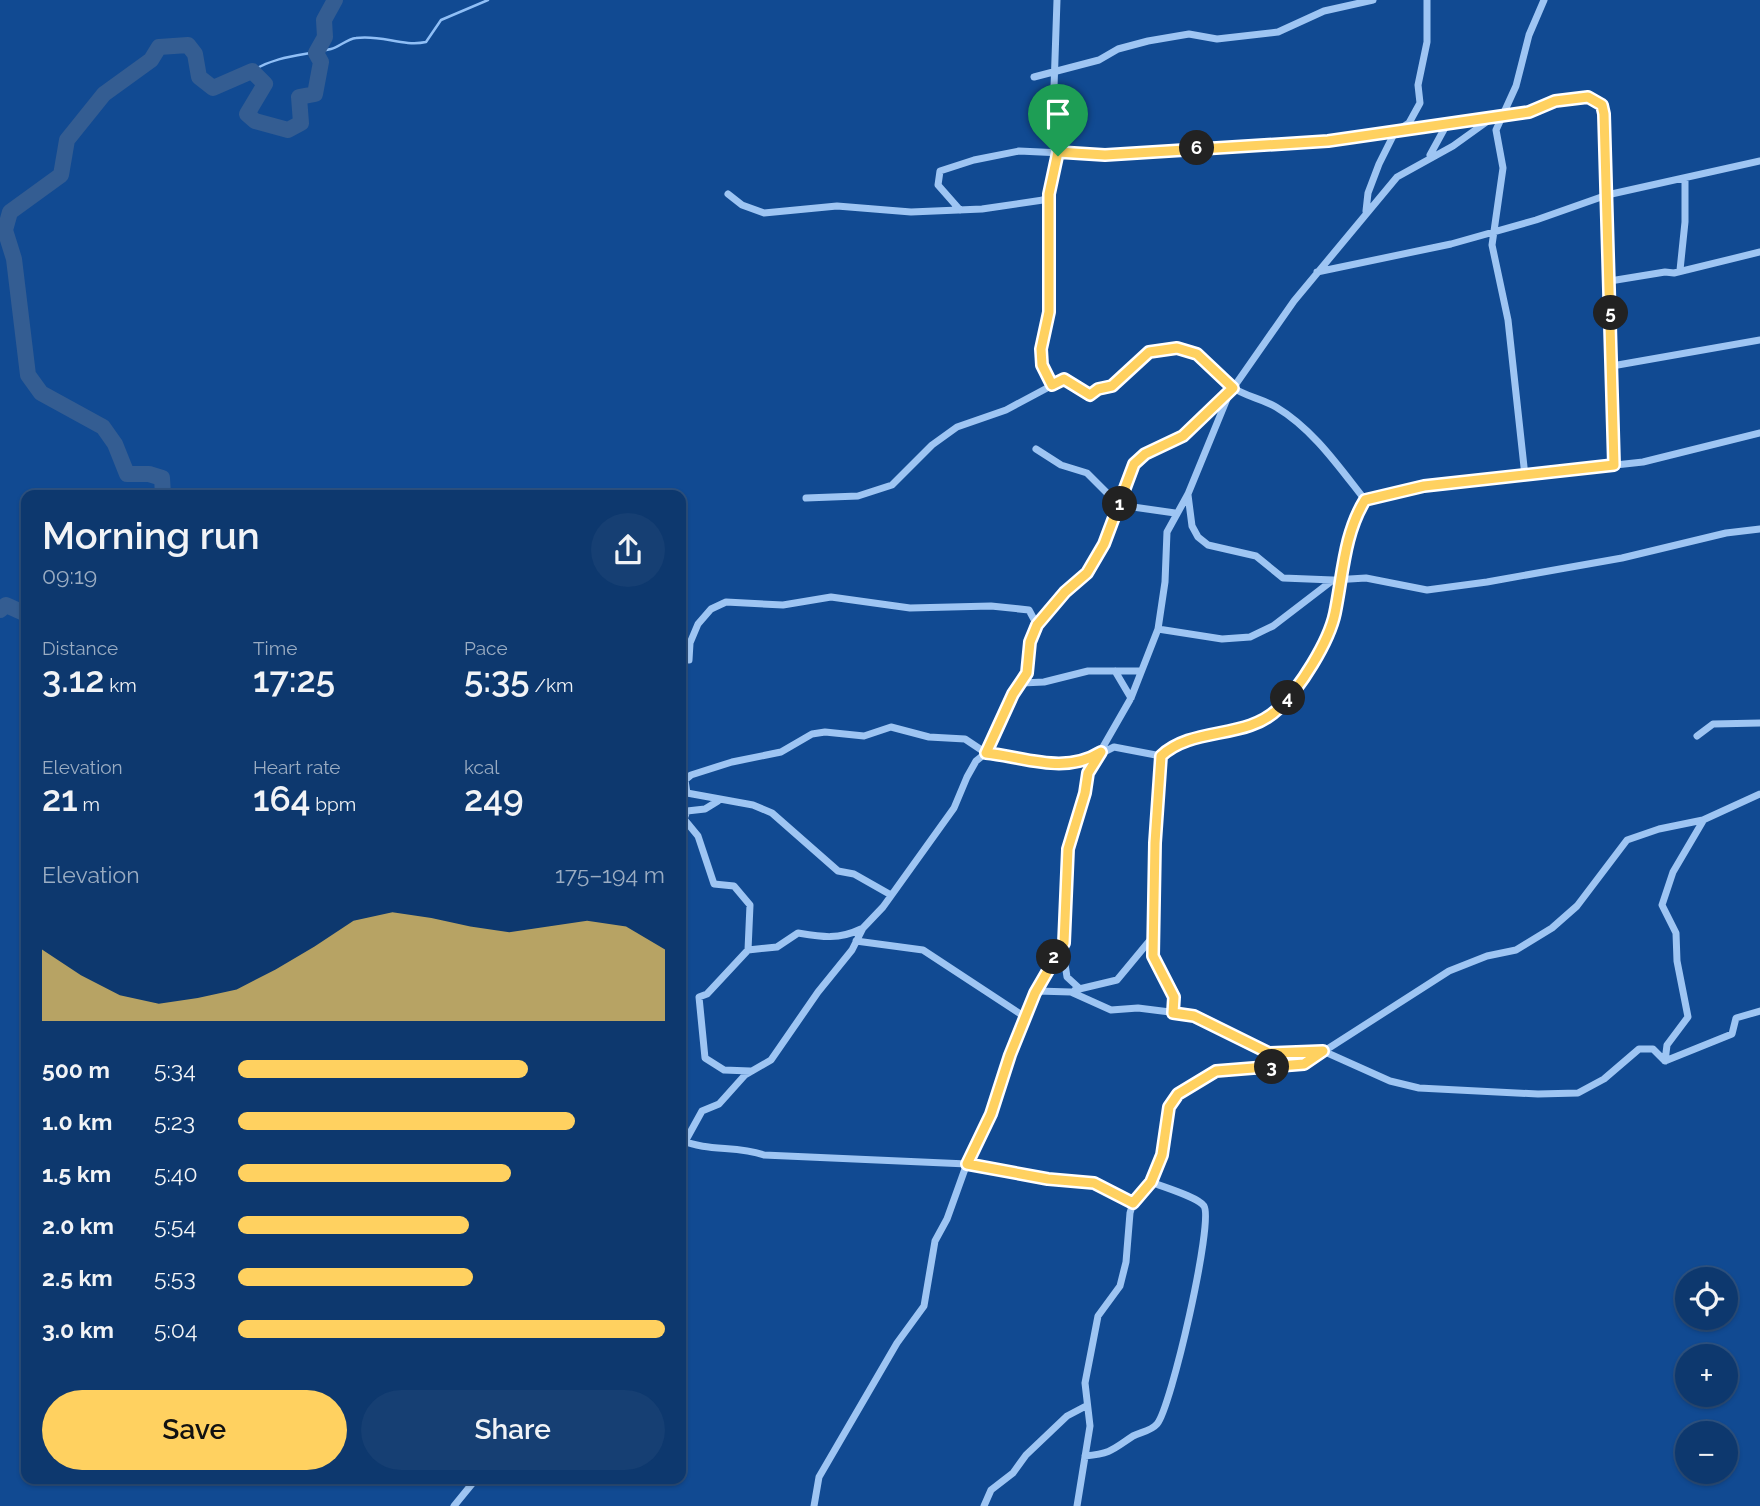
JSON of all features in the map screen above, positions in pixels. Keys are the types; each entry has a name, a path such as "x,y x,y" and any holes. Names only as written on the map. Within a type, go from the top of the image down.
{"street":[{"path":"1052,385 1041,359 1049,312 1049,194 1058,152 1053,117 1057,0"},
{"path":"1034,77 1099,61 1118,49 1148,41 1189,34 1217,39 1278,32 1324,11 1373,0"},
{"path":"1366,211 1368,193 1395,132 1409,123 1420,103 1418,85 1427,41 1427,0"},
{"path":"1544,0 1528,35 1516,86 1497,117 1453,146 1430,156 1396,177 1265,339 1231,391 1188,494 1175,513 1164,544 1165,582 1158,629 1131,698 1088,773 1085,793 1068,849 1064,943 1068,977 1075,990 1111,1010 1138,1009 1194,1016 1269,1053 1323,1051 1404,1085 1569,1094 1593,1086 1639,1049 1653,1049 1665,1062"},
{"path":"960,210 938,185 938,174 943,169 1019,151 1105,155 1328,141 1529,112 1555,101 1588,97 1596,100 1604,114 1614,465"},
{"path":"1497,117 1497,144 1503,168 1493,232 1494,265 1508,320 1525,476"},
{"path":"1430,156 1447,124"},
{"path":"1317,272 1493,232 1607,195 1760,161"},
{"path":"1680,270 1685,222 1685,178"},
{"path":"727,194 742,205 765,213 837,206 911,212 960,210 1031,204 1049,194"},
{"path":"1610,281 1760,253"},
{"path":"1612,366 1760,340"},
{"path":"806,498 858,496 892,485 932,445 957,427 1006,410 1064,379 1090,395 1098,389 1112,386 1149,352 1177,348 1197,354 1231,391 1277,407 1293,419 1322,446 1365,500"},
{"path":"686,1135 702,1111 719,1104 751,1071 771,1060 863,928 891,895 954,808 976,761 986,753 1013,694 1027,673 1030,642 1037,625 1065,592 1087,573 1104,544 1136,461 1175,443 1231,391"},
{"path":"1365,500 1424,486 1614,465 1681,454 1760,433"},
{"path":"1036,449 1061,465 1087,473 1119,505 1175,513"},
{"path":"1188,494 1192,526 1198,537 1208,545 1256,556 1283,578 1366,578 1417,590 1568,568 1726,533 1760,529"},
{"path":"1173,1013 1174,997 1153,956 1152,938 1161,756 1174,744 1230,732 1268,718 1293,693 1329,633 1337,580 1350,531 1365,500"},
{"path":"1158,629 1222,639 1250,637 1273,626 1337,580"},
{"path":"689,660 690,643 705,617 717,606 738,601 783,605 831,597 910,608 991,606 1030,610 1037,625"},
{"path":"1021,683 1044,682 1088,671 1140,671"},
{"path":"1115,671 1131,698"},
{"path":"1697,736 1713,724 1760,723"},
{"path":"686,779 691,775 732,762 781,752 812,734 825,732 864,736 891,727 929,737 965,739 986,753 1047,763 1086,761 1114,747 1161,756"},
{"path":"686,786 687,793 718,801 753,805 772,813 838,871 854,874 891,895"},
{"path":"1077,1506 1090,1426 1084,1383 1098,1317 1120,1286 1133,1203 1151,1182 1162,1155 1169,1107 1178,1094 1216,1071 1304,1064 1449,971 1487,956 1516,950 1552,928 1577,906 1627,840 1659,829 1703,820 1760,794"},
{"path":"686,814 687,811 705,809 718,801"},
{"path":"1665,1062 1667,1045 1688,1017 1677,961 1675,933 1662,905 1673,872 1703,820"},
{"path":"686,821 698,836 714,884 734,886 750,905 748,950"},
{"path":"751,1071 724,1070 705,1058 699,998 748,950 777,947 798,933 820,938 842,938 863,928"},
{"path":"1037,991 1075,990 1117,980 1152,938"},
{"path":"856,941 923,950 1025,1017"},
{"path":"814,1506 819,1477 897,1343 924,1306 935,1241 947,1219 967,1164 991,1114 1025,1017 1064,943"},
{"path":"1665,1062 1732,1034 1736,1017 1760,1011"},
{"path":"686,1142 709,1148 747,1150 764,1155 967,1164 1048,1179 1094,1183 1133,1203"},
{"path":"1085,1456 1116,1451 1136,1435 1157,1424 1164,1411 1188,1322 1207,1230 1206,1211 1200,1202 1151,1182"},
{"path":"984,1506 991,1490 1013,1473 1026,1455 1067,1416 1086,1406"},
{"path":"454,1506 472,1484"}],"waterway":[{"path":"163,490 162,478 149,474 127,474 115,444 103,427 41,393 28,375 14,259 5,230 10,212 61,175 67,140 104,94 151,60 159,47 188,45 195,54 199,77 213,88 252,71 265,84 247,114 255,121 288,130 301,123 299,97 315,94 321,62 316,53 325,37 324,20 335,0"},
{"path":"252,71 271,62 331,49 356,38 426,42 441,20 488,0"},
{"path":"0,610 6,605 21,612"}],"route":[{"path":"1588,97 1602,105 1604,114 1614,465 1424,486 1388,492 1365,500 1350,531 1329,633 1293,693 1268,718 1230,732 1174,744 1161,756 1152,938 1157,967 1174,997 1173,1013 1194,1016 1269,1053 1323,1051 1304,1064 1216,1071 1178,1094 1169,1107 1162,1155 1151,1182 1133,1203 1094,1183 1064,1182 967,1164 991,1114 996,1093 1035,993 1048,966 1064,943 1065,867 1068,849 1085,793 1088,773 1101,752 1086,761 1073,763 1020,760 1002,754 986,753 991,738 1027,673 1030,642 1037,625 1065,592 1087,573 1104,544 1134,464 1145,454 1175,443 1233,388 1197,354 1177,348 1149,352 1112,386 1098,389 1090,395 1064,379 1052,385 1042,365 1041,349 1049,312 1049,194 1058,156 1058,152 1105,155 1328,141 1529,112 1555,101 1588,97"}]}
